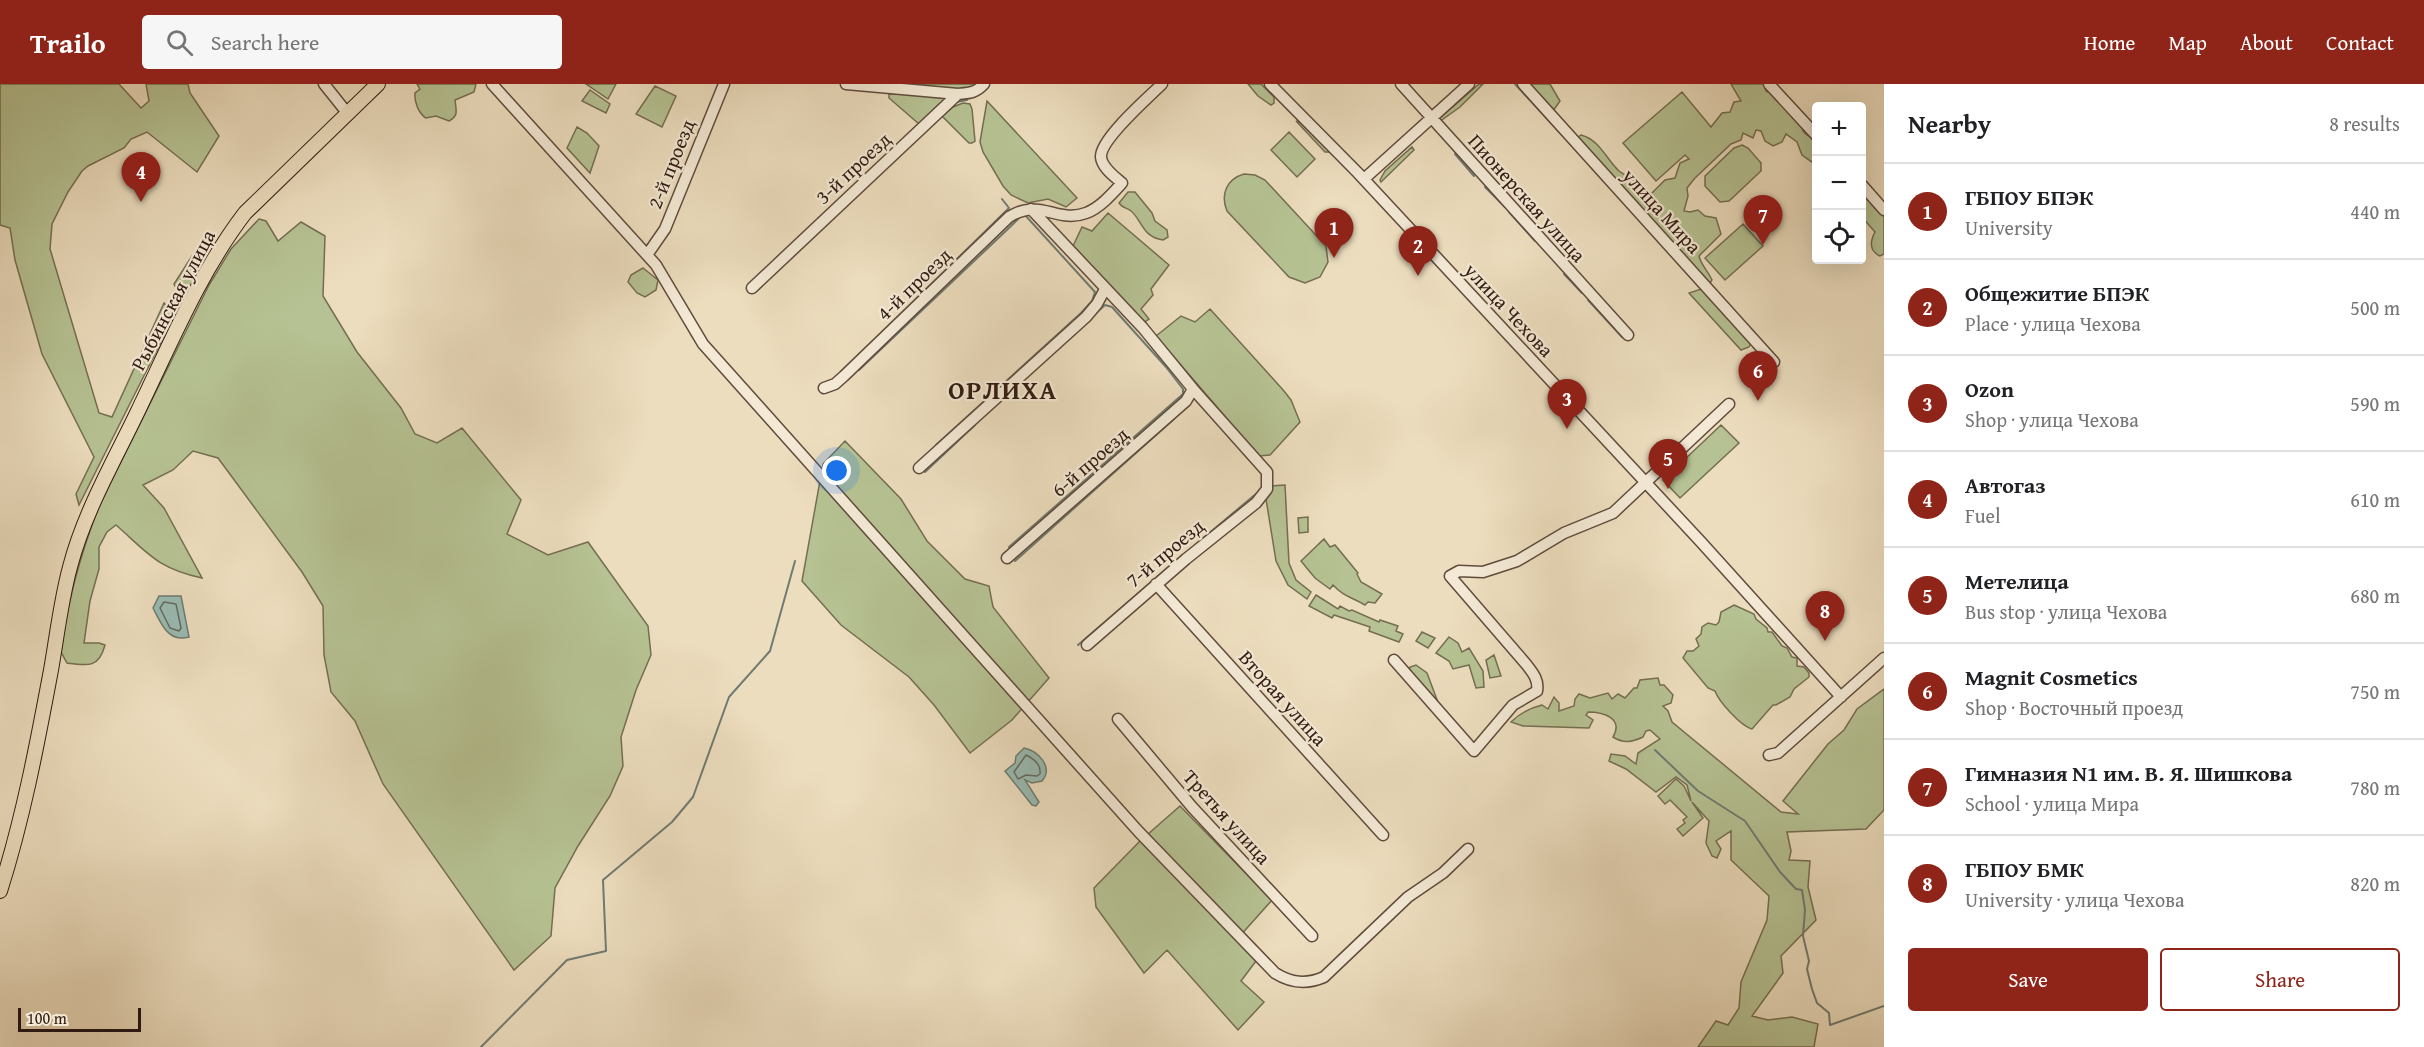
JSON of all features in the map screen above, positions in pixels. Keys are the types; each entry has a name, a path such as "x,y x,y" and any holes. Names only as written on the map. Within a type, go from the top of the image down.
{"main road":[{"name":"Рыбинская улица","path":"0,891 17,836 34,761 69,570 84,522 185,312 217,252 245,213 378,84"}],"street":[{"path":"324,84 348,114"},
{"path":"492,84 666,278 692,329 703,344 1138,831 1275,973 1283,978 1305,983 1324,977 1408,897 1433,882 1468,849"},
{"name":"2-й проезд","path":"647,255 665,229 724,84"},
{"path":"846,84 958,93"},
{"name":"3-й проезд","path":"752,288 958,93 971,93 984,84"},
{"path":"1031,209 1068,216 1087,213 1113,192 1122,183 1104,164 1101,158 1103,149 1133,113 1162,84"},
{"name":"улица Чехова","path":"1270,84 1364,179 1841,697"},
{"name":"Пионерская улица","path":"1401,84 1628,335"},
{"path":"1364,179 1469,84"},
{"name":"улица Мира","path":"1522,84 1774,362"},
{"path":"1769,84 1812,131"},
{"path":"1866,190 1884,210"},
{"path":"1031,209 1143,328 1193,389"},
{"name":"4-й проезд","path":"824,388 835,384 844,376 1009,217 1020,210 1031,209"},
{"path":"919,468 1086,317 1106,289"},
{"name":"7-й проезд","path":"1087,645 1156,584 1256,503 1267,489 1267,472 1193,389"},
{"name":"6-й проезд","path":"1007,558 1186,401 1193,389"},
{"path":"1394,660 1474,751 1500,718 1514,705 1537,691 1538,685 1535,676 1526,664 1450,576 1459,571 1483,572 1517,561 1564,533 1613,513 1729,404"},
{"name":"Вторая улица","path":"1156,584 1383,836"},
{"path":"1769,755 1778,753 1884,658"},
{"name":"Третья улица","path":"1118,719 1192,807 1312,936"}],"green space":[{"path":"0,84 119,84 141,108 149,101 146,84 188,84 190,93 219,136 197,172 147,132 131,139 124,148 82,171 68,192 52,224 50,249 99,413 112,417 164,303 175,314 79,505 76,494 94,457 42,354 15,260 10,228 0,225"},
{"path":"417,84 476,84 474,92 455,100 456,115 449,121 436,116 426,118 421,114 415,100 415,93 420,89"},
{"path":"586,84 616,84 608,99"},
{"path":"905,84 978,84 967,90"},
{"path":"1248,84 1261,84 1274,97 1274,103 1271,105 1258,96"},
{"path":"1479,84 1483,84 1460,107 1439,122 1440,118"},
{"path":"1526,84 1550,84 1560,101 1553,111"},
{"path":"1731,84 1764,84 1766,91 1775,95 1805,134 1812,138 1812,162 1802,155 1797,142 1786,134 1782,142 1773,146 1765,141 1761,131 1756,130 1753,138 1743,133 1741,140 1731,144 1695,178 1687,188 1688,196 1684,211 1698,210 1705,216 1716,218 1721,234 1699,256 1712,280 1710,283 1642,212 1638,203 1621,192 1577,138 1581,135 1588,137 1619,171 1636,181 1650,195 1665,180 1675,178 1680,163 1689,159 1685,155 1656,181 1623,143 1682,92 1711,127 1722,113 1730,112 1734,102 1741,101"},
{"path":"655,86 676,96 662,127 636,114"},
{"path":"590,90 610,104 606,113 582,101"},
{"path":"904,93 946,99 919,124 889,98 889,94"},
{"path":"987,101 1077,198 1066,207 1048,199 1028,203 1011,195 983,152 980,142"},
{"path":"963,103 970,104 972,109 975,141 972,143 969,143 942,116 953,107"},
{"path":"1296,121 1302,123 1331,152 1325,152"},
{"path":"577,127 587,133 599,146 590,173 567,148"},
{"path":"1289,132 1315,159 1297,177 1271,150"},
{"path":"1742,145 1748,148 1761,163 1761,171 1729,201 1720,202 1705,186 1705,176 1734,148"},
{"path":"1412,147 1414,150 1381,182 1385,171"},
{"path":"1255,175 1265,180 1326,246 1328,262 1320,277 1305,283 1289,277 1227,211 1224,199 1226,188 1238,176"},
{"path":"1128,192 1135,192 1152,213 1155,221 1167,230 1168,237 1163,240 1151,235 1143,228 1135,215 1120,205 1119,203"},
{"path":"1866,195 1884,217 1884,254 1880,256 1871,246 1875,232 1866,222"},
{"path":"1108,213 1169,265 1151,289 1153,295 1141,309 1149,319 1143,323 1073,246 1082,227 1092,231"},
{"path":"259,219 266,221 278,241 301,222 325,236 323,296 357,352 401,408 415,434 437,443 462,428 521,500 507,534 548,555 588,542 648,626 651,655 636,690 621,737 623,766 610,796 578,846 555,888 551,936 514,970 383,784 355,721 331,692 324,655 323,606 302,572 218,458 193,451 173,470 143,485 164,508 202,578 174,570 154,559 116,525 107,532 99,547 99,569 90,601 84,643 105,645 103,652 96,662 81,665 67,663 61,652 76,578 99,506 209,285 231,249"},
{"path":"1743,224 1763,246 1725,280 1705,258"},
{"path":"197,255 200,265 196,279 189,290 179,294 174,284 192,256"},
{"path":"643,268 658,280 656,290 645,297 637,293 628,282 631,275"},
{"path":"1701,289 1751,343 1749,347 1741,350 1689,293"},
{"path":"1210,309 1291,400 1300,422 1270,455 1259,456 1156,336 1181,316 1195,322"},
{"path":"1721,425 1739,443 1680,498 1663,480"},
{"path":"845,441 901,499 927,541 965,579 989,586 993,607 1049,678 1012,720 970,753 934,705 909,677 841,625 802,581 823,464"},
{"path":"1285,485 1289,563 1296,580 1311,592 1307,599 1288,585 1276,561 1266,499 1270,486"},
{"path":"1308,517 1308,532 1299,533 1298,518"},
{"path":"1324,539 1330,547 1335,545 1358,573 1361,582 1382,594 1375,603 1368,602 1365,605 1333,585 1330,589 1315,578 1301,561"},
{"path":"1316,595 1338,609 1340,606 1379,622 1380,620 1398,626 1396,631 1403,634 1399,642 1369,631 1370,627 1334,615 1332,618 1309,606"},
{"path":"1734,605 1754,614 1768,632 1772,632 1782,646 1787,648 1792,657 1797,658 1797,666 1804,667 1809,673 1809,677 1794,689 1790,697 1773,705 1752,729 1731,713 1715,691 1708,688 1683,658 1687,651 1693,651 1699,646 1696,639 1701,634 1702,627 1708,623 1716,625 1721,612"},
{"path":"1422,632 1435,638 1428,648 1416,641"},
{"path":"1449,637 1458,643 1462,652 1469,648 1483,671 1484,687 1476,688 1469,665 1453,669 1449,661 1436,653"},
{"path":"1494,655 1501,676 1490,678 1486,660"},
{"path":"1416,665 1427,673 1439,705 1409,671 1410,667"},
{"path":"1658,678 1660,685 1664,685 1673,695 1671,703 1663,706 1668,711 1672,722 1781,812 1798,814 1783,801 1828,744 1844,730 1857,709 1884,689 1884,810 1866,829 1787,832 1791,851 1789,860 1810,861 1808,887 1816,920 1781,956 1783,973 1752,1016 1768,1020 1792,1017 1818,1024 1814,1047 1698,1047 1716,1021 1728,1025 1739,1008 1741,982 1767,920 1769,896 1731,860 1731,831 1716,841 1721,849 1717,858 1712,856 1706,843 1709,821 1692,802 1703,818 1683,836 1677,829 1685,823 1683,820 1687,817 1670,800 1665,804 1658,796 1676,779 1684,786 1691,801 1687,785 1676,777 1656,792 1626,769 1609,761 1611,754 1625,756 1636,764 1638,753 1660,739 1650,730 1646,731 1643,737 1628,742 1617,739 1613,737 1616,730 1614,721 1610,717 1594,712 1588,712 1586,715 1593,720 1589,728 1523,726 1511,722 1533,708 1542,705 1548,709 1554,697 1559,703 1559,711 1574,706 1579,694 1590,698 1608,693 1612,699 1618,694 1625,698 1634,688 1637,688 1640,680"},
{"path":"1180,806 1272,900 1239,937 1259,957 1241,981 1264,1002 1238,1030 1167,950 1144,973 1096,907 1094,888 1139,842"}],"water":[{"path":"159,596 181,596 189,637 176,637 162,625 153,608"},
{"path":"1024,748 1039,756 1045,765 1045,776 1042,781 1032,783 1025,780 1039,802 1036,806 1032,805 1005,771 1015,763 1016,756"}],"waterway":[{"path":"1515,84 1562,135"},
{"path":"956,102 967,100"},
{"path":"1455,154 1474,176"},
{"path":"1485,187 1505,207"},
{"path":"869,345 1009,208 1002,199"},
{"path":"1509,212 1535,241"},
{"path":"859,370 1020,217 1025,215 1095,292 1092,301 936,445"},
{"path":"1564,274 1582,293"},
{"path":"1588,300 1622,337"},
{"path":"1009,547 1183,394 1183,389 1166,367 1112,307 1105,305 1096,313"},
{"path":"1015,561 1174,419"},
{"path":"925,472 975,425"},
{"path":"1195,545 1257,493"},
{"path":"481,1047 567,960 606,951 603,880 672,822 693,797 729,697 770,651 795,561"},
{"path":"1078,645 1170,566"},
{"path":"1655,750 1698,791 1745,821 1780,872 1796,889 1802,890 1805,910 1803,936 1809,961 1807,969 1817,1003 1829,1013 1830,1025 1884,1006"}],"place":[{"name":"Автогаз","path":"141,202"},
{"name":"Гимназия N1 им. В. Я. Шишкова","path":"1763,245"},
{"name":"ГБПОУ БПЭК","path":"1334,258"},
{"name":"Общежитие БПЭК","path":"1418,276"},
{"name":"Magnit Cosmetics","path":"1758,401"},
{"name":"Ozon","path":"1567,429"},
{"name":"Метелица","path":"1668,489"},
{"name":"ГБПОУ БМК","path":"1825,641"}],"district":[{"name":"ОРЛИХА","path":"1003,390"}]}
